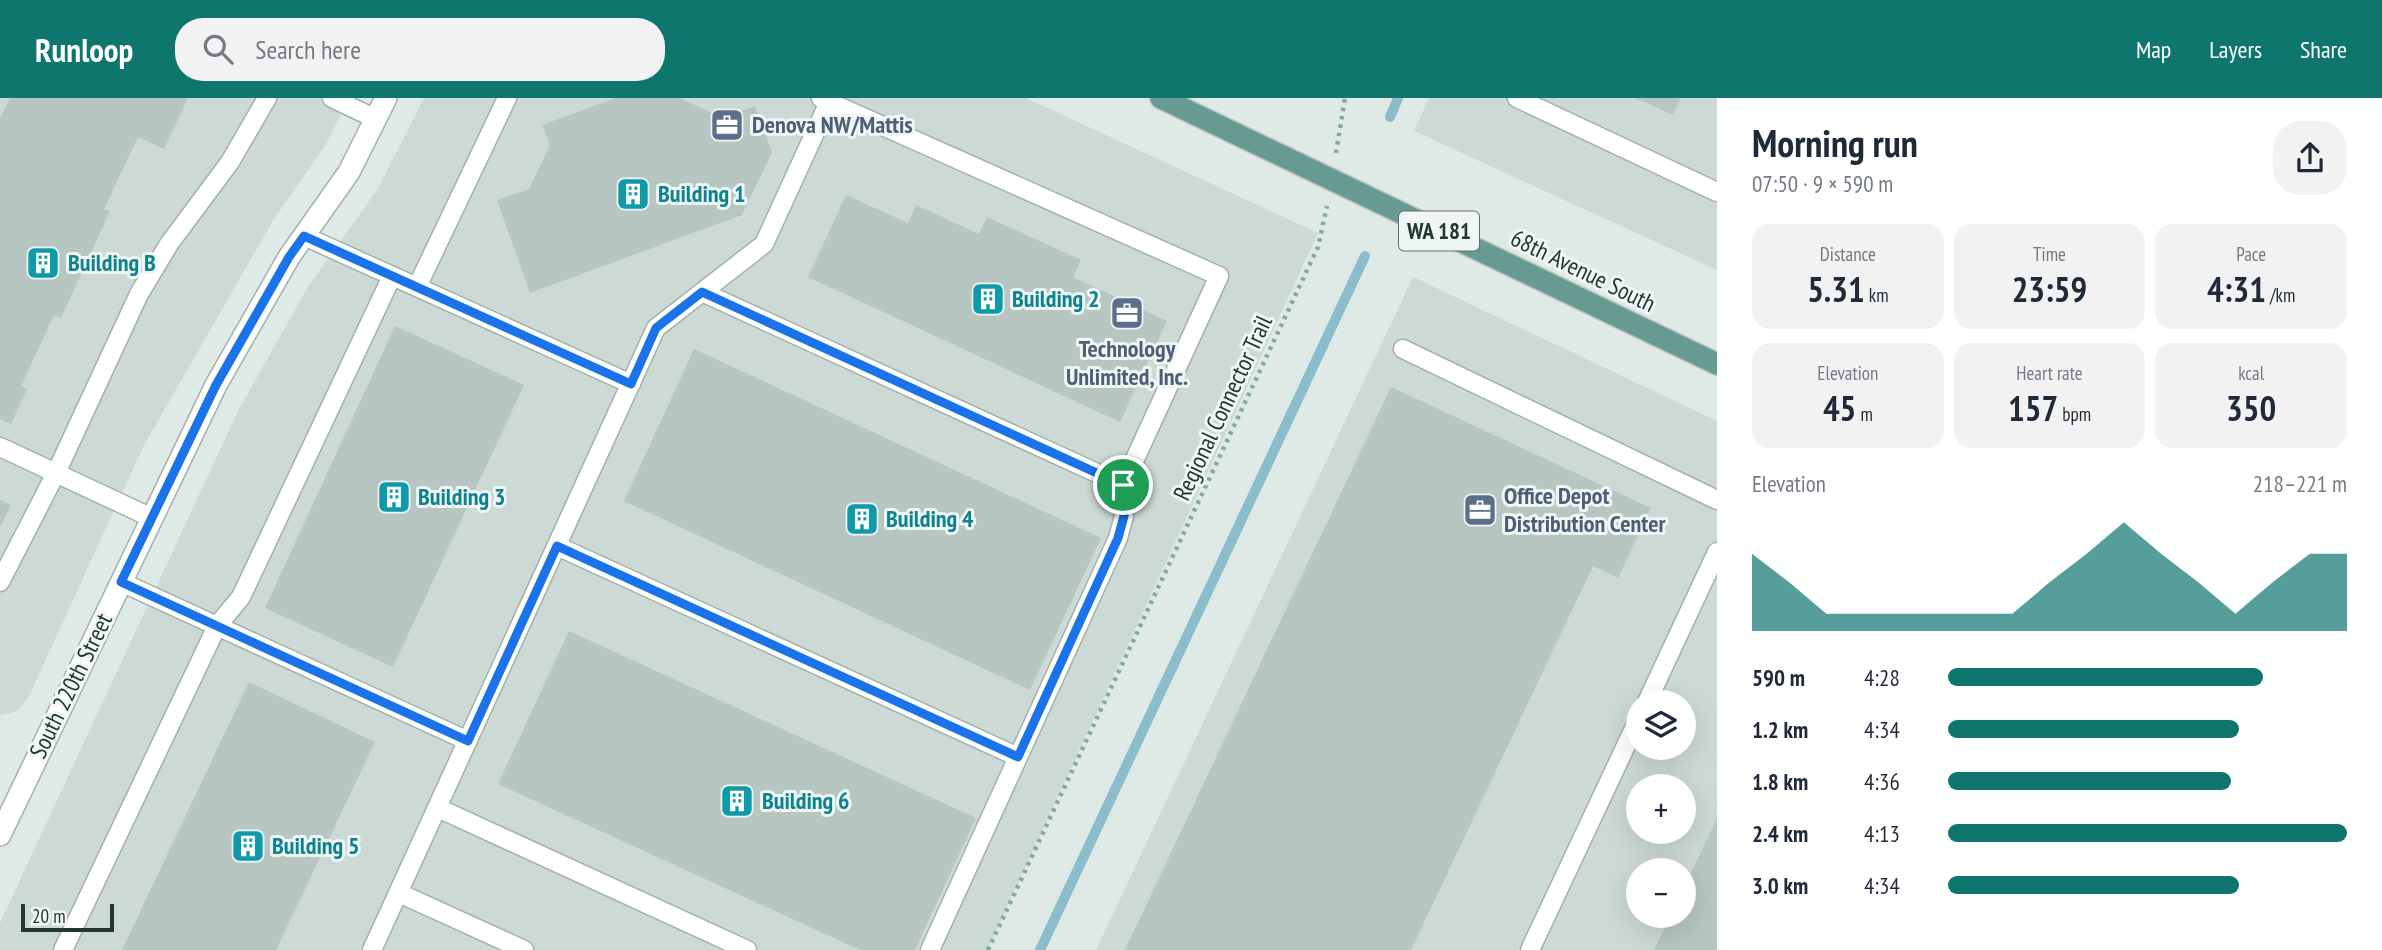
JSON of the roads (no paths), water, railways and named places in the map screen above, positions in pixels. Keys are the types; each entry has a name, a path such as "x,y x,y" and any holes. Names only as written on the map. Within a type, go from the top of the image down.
{"main road":[{"name":"68th Avenue South","path":"1161,98 1717,364"}],"street":[{"name":"South 220th Street","path":"0,835 9,792 121,582 216,385 289,257 349,172 386,98"}],"lane":[{"path":"0,582 56,473 139,294 169,244 230,162 267,98"},
{"path":"332,98 376,119"},
{"path":"417,287 507,98"},
{"path":"1517,98 1717,192"},
{"path":"372,950 656,328 764,244 825,100 1219,276 1123,485 1124,516 1118,538 930,950"},
{"path":"304,236 631,384"},
{"path":"63,950 217,626 241,597 392,276"},
{"path":"702,292 1123,485"},
{"path":"1403,349 1717,500"},
{"path":"0,447 152,518"},
{"path":"557,546 1018,757"},
{"path":"1653,690 1717,552"},
{"path":"121,582 468,741"},
{"path":"1530,950 1626,746"},
{"path":"438,808 747,950"},
{"path":"398,893 524,950"}],"waterway":[{"path":"1390,117 1398,98"},
{"path":"1040,950 1365,256"}],"place":[{"name":"Denova NW/Mattis","path":"727,125"},
{"name":"Building 1","path":"633,194"},
{"name":"Building B","path":"43,263"},
{"name":"Building 2","path":"988,299"},
{"name":"Technology Unlimited, Inc.","path":"1127,313"},
{"name":"Building 3","path":"394,497"},
{"name":"Office Depot Distribution Center","path":"1480,510"},
{"name":"Building 4","path":"862,519"},
{"name":"Building 6","path":"737,801"},
{"name":"Building 5","path":"248,846"}]}
